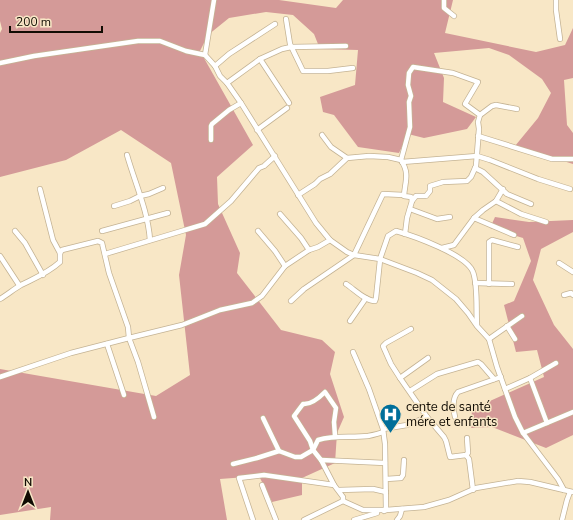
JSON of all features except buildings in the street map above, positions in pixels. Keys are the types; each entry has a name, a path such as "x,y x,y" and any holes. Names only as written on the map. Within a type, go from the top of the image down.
{"street":[{"path":"205,55 214,0"},
{"path":"444,0 444,8 454,16"},
{"path":"556,0 560,39"},
{"path":"286,18 290,44 304,71 328,71 354,68"},
{"path":"215,66 229,54 275,24"},
{"path":"0,63 34,56 138,41 160,41 186,51 205,55 215,66 220,76 241,103 316,223 330,240 354,255 380,260 432,280 456,298 468,312 477,326 489,339 515,417 523,433 558,479 564,490"},
{"path":"227,84 260,59 282,49 292,47 346,46"},
{"path":"260,59 289,103"},
{"path":"404,194 407,176 402,161 410,127 408,102 411,96 408,85 409,73 413,67 453,73 478,82 465,104 480,115"},
{"path":"211,140 212,124 229,110 241,103"},
{"path":"405,234 407,218 412,201 416,196 426,196 430,191 430,186 434,184 467,181 471,177 476,166 478,122 480,115 492,106 496,105 517,109"},
{"path":"257,130 287,108"},
{"path":"322,135 331,147 347,158"},
{"path":"478,136 552,159 573,159"},
{"path":"127,155 147,219 150,240"},
{"path":"106,254 204,224 231,201 259,168 264,166 275,156"},
{"path":"298,195 320,179 330,174 347,158 354,156 388,157 402,161 477,156 538,179 570,189"},
{"path":"475,168 483,172 504,189 507,194 531,204"},
{"path":"114,206 130,202 140,196 163,188"},
{"path":"0,299 20,286 42,275 60,262 60,253 53,240 40,189"},
{"path":"442,248 454,245 474,218 496,202 504,189"},
{"path":"291,301 304,289 354,255 383,194 404,194 404,196 411,197 412,201"},
{"path":"496,202 521,214 546,222"},
{"path":"410,209 437,219 450,217"},
{"path":"102,232 168,213"},
{"path":"280,214 301,238 309,250"},
{"path":"474,218 514,235"},
{"path":"15,231 25,243 42,275"},
{"path":"258,231 275,251 285,266"},
{"path":"346,284 366,298 372,301 376,300 380,260 388,236 396,231 442,248 470,266 474,273 476,284 477,326"},
{"path":"60,253 62,250 98,240 102,243 106,254 109,273 128,327 129,338 138,362 154,417"},
{"path":"1,376 71,353 182,326 220,310 252,303 262,296 285,266 309,250 330,240"},
{"path":"489,284 489,242 492,240 518,247"},
{"path":"0,256 20,286"},
{"path":"559,263 573,272"},
{"path":"476,284 512,284"},
{"path":"564,295 571,293 573,295"},
{"path":"350,321 366,298"},
{"path":"489,339 522,316"},
{"path":"507,326 515,339"},
{"path":"411,329 383,346 391,364 400,378 446,441 450,457 466,455"},
{"path":"107,344 124,395"},
{"path":"353,352 369,389 383,430 386,463 386,510"},
{"path":"400,378 428,358"},
{"path":"410,391 437,374 478,362 494,379"},
{"path":"505,388 530,378 556,363"},
{"path":"455,417 455,395 458,392 501,377"},
{"path":"530,378 547,423"},
{"path":"335,436 334,422 336,408 325,392 310,403 303,404 294,416 310,441 313,450 344,497 343,501"},
{"path":"523,433 573,412"},
{"path":"233,464 279,451 296,458 303,457 313,450 318,440 335,436 367,436 383,430 407,425 428,417"},
{"path":"263,418 279,451"},
{"path":"466,455 468,453 467,438"},
{"path":"466,455 469,459 474,490"},
{"path":"321,460 386,463"},
{"path":"386,479 401,478 403,475 404,460"},
{"path":"253,520 239,478 264,475 334,484"},
{"path":"304,520 343,501 364,510 386,510 429,506 474,490 518,481 530,482 572,492 567,500 562,520"},
{"path":"262,485 276,520"},
{"path":"339,490 373,489 386,492"},
{"path":"397,520 400,516 402,508"},
{"path":"354,520 386,510"}],"shaded area":[{"path":"0,0 279,0 336,8 343,0 453,0 445,33 536,52 565,45 573,28 573,78 564,80 567,125 573,133 573,164 515,146 538,118 551,93 542,79 509,55 489,48 434,53 444,78 443,102 476,117 467,129 424,138 408,134 399,153 358,147 334,115 323,112 320,97 355,85 358,50 320,49 314,34 293,15 266,12 229,18 208,35 200,51 253,145 217,177 218,204 240,253 237,273 281,330 322,340 335,352 330,374 344,417 337,433 335,463 302,478 302,495 272,502 259,476 220,479 227,520 50,520 51,507 0,515 0,369 156,396 190,375 179,275 186,235 171,163 121,130 66,160 0,177 0,33 2,29 0,21"},
{"path":"495,217 529,222 573,220 573,232 541,249 533,280 554,325 573,349 573,435 546,448 492,427 471,428 472,409 544,377 537,350 516,352 504,305 514,301 531,261 523,238 490,228"}],"place":[{"name":"cente de santé mére et enfants","path":"391,434"}]}
